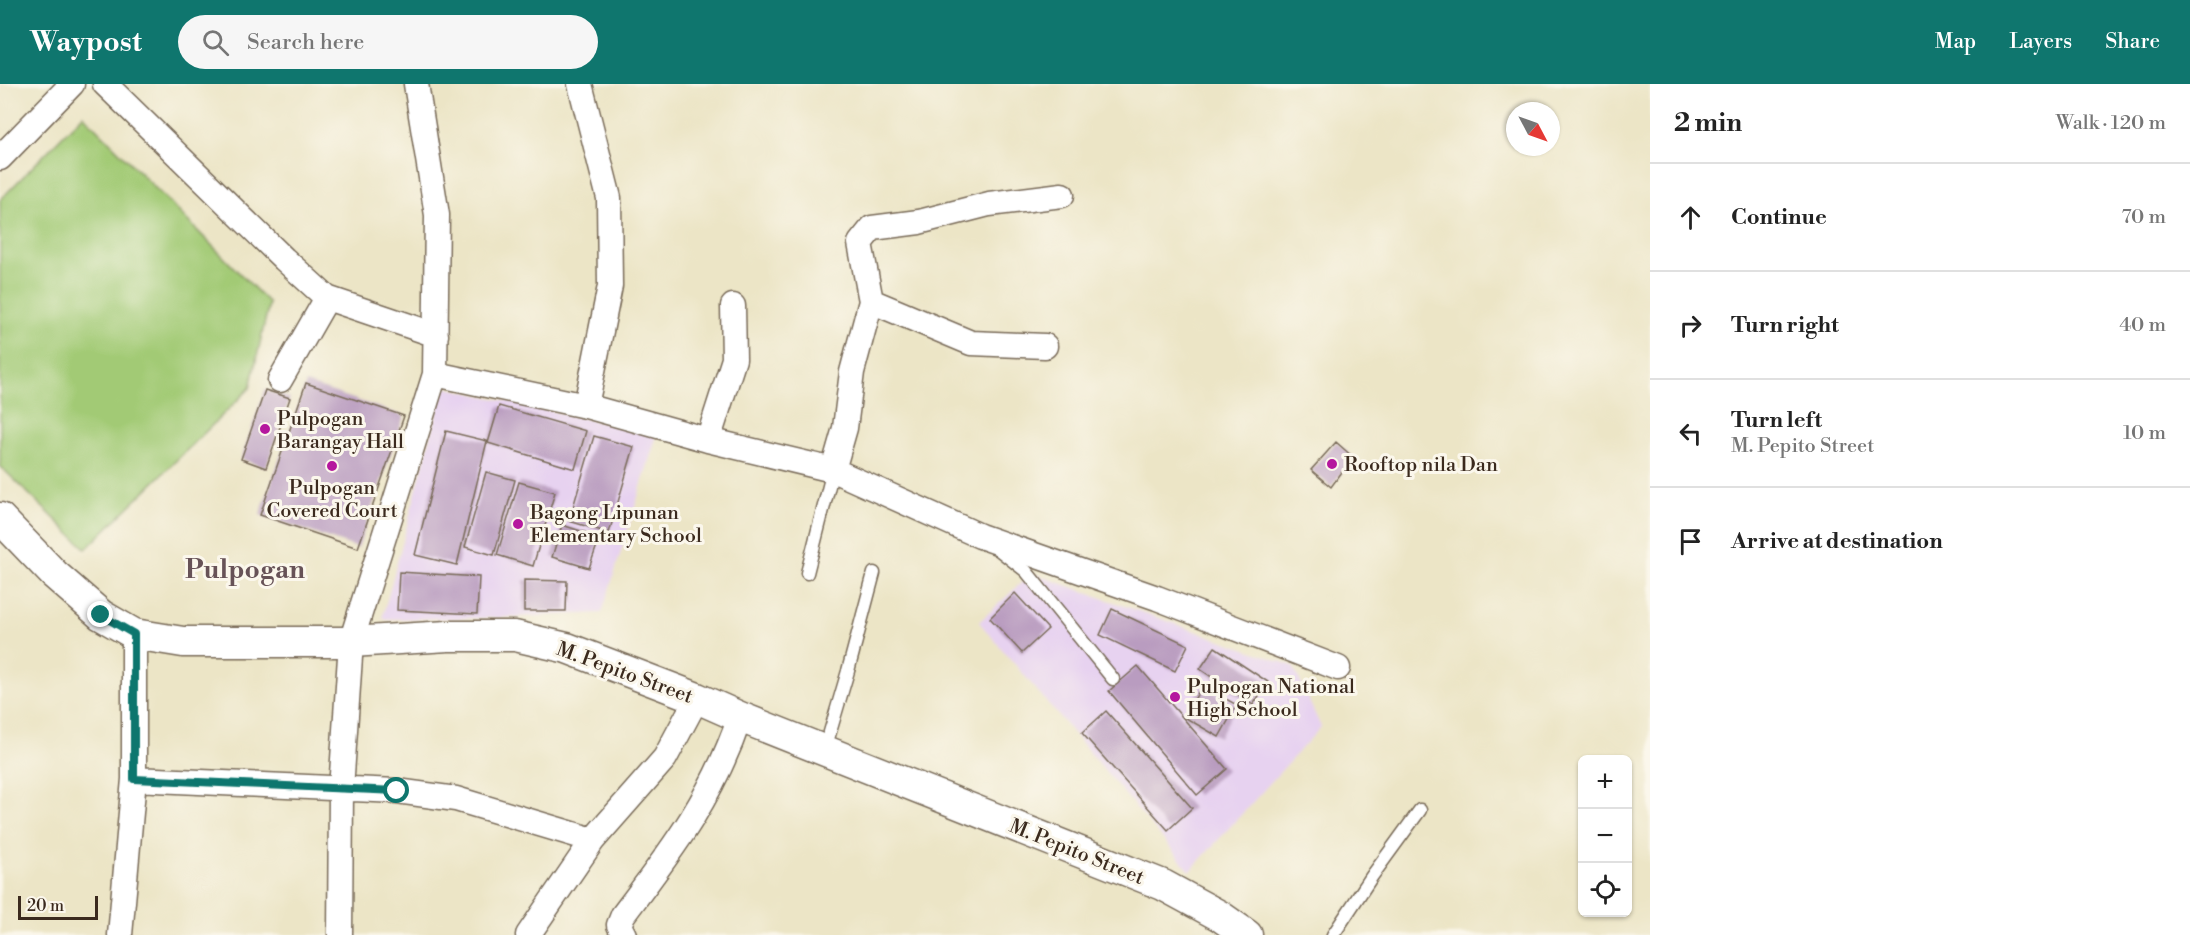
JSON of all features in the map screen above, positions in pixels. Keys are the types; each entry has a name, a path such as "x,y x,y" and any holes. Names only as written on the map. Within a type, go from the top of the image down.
{"street":[{"path":"105,84 327,298 436,335"},
{"path":"340,935 341,789 351,642 435,374 437,215 416,84"},
{"path":"580,84 609,198 610,286 586,406"},
{"path":"0,158 67,85"},
{"path":"833,470 845,428 852,372 871,302 860,243 872,228 919,222 989,204 1062,195"},
{"path":"280,380 327,298"},
{"path":"871,302 971,343 1045,346"},
{"path":"708,440 734,359 733,306"},
{"path":"435,374 586,406 708,440 833,470 980,536 1157,598 1338,668"},
{"name":"M. Pepito Street","path":"0,518 54,574 101,615 134,634 183,642 351,642 448,636 515,636 567,648 1163,885 1220,916 1247,935"},
{"path":"120,935 134,779 134,634"},
{"path":"528,935 593,840 665,758 697,698"},
{"path":"624,935 619,925 623,915 679,840 705,799 730,748 740,717"},
{"path":"134,779 397,791 456,799 593,840"}],"lane":[{"path":"807,573 833,470"},
{"path":"980,536 1026,572 1113,679"},
{"path":"824,750 874,573"},
{"path":"1333,935 1420,810"}],"shaded area":[{"name":"Bagong Lipunan Elementary School","path":"444,387 657,435 602,613 493,618 382,619"},
{"name":"Pulpogan National High School","path":"1032,573 1293,666 1321,727 1190,871 979,622"}],"green space":[{"path":"83,115 269,303 250,388 86,549 0,466 0,200"}],"building":[{"name":"Pulpogan Covered Court","path":"306,383 404,416 358,548 260,515"},
{"name":"Pulpogan Barangay Hall","path":"265,390 290,398 266,468 241,459"},
{"path":"499,406 586,431 575,469 488,443"},
{"path":"446,431 487,441 457,565 415,555"},
{"path":"594,436 634,447 609,533 569,521"},
{"name":"Rooftop nila Dan","path":"1336,442 1353,457 1331,487 1311,470"},
{"path":"486,472 515,480 494,555 465,547"},
{"path":"519,482 555,492 533,566 497,555"},
{"path":"562,525 600,537 589,568 552,557"},
{"path":"399,572 479,577 477,614 397,610"},
{"path":"524,580 567,581 566,611 524,611"},
{"path":"1015,593 1048,629 1022,653 990,618"},
{"path":"1112,609 1188,645 1175,671 1100,635"},
{"path":"1215,647 1268,682 1253,705 1200,669"},
{"path":"1138,666 1227,769 1197,795 1109,691"},
{"path":"1202,686 1237,705 1219,737 1184,717"},
{"path":"1106,711 1192,808 1168,830 1082,733"}],"place":[{"name":"Pulpogan Barangay Hall","path":"265,429"},
{"name":"Rooftop nila Dan","path":"1332,464"},
{"name":"Pulpogan Covered Court","path":"332,466"},
{"name":"Bagong Lipunan Elementary School","path":"518,524"},
{"name":"Pulpogan National High School","path":"1175,697"}],"district":[{"name":"Pulpogan","path":"245,569"}],"route":[{"path":"101,615 134,634 134,779 397,791"}]}
